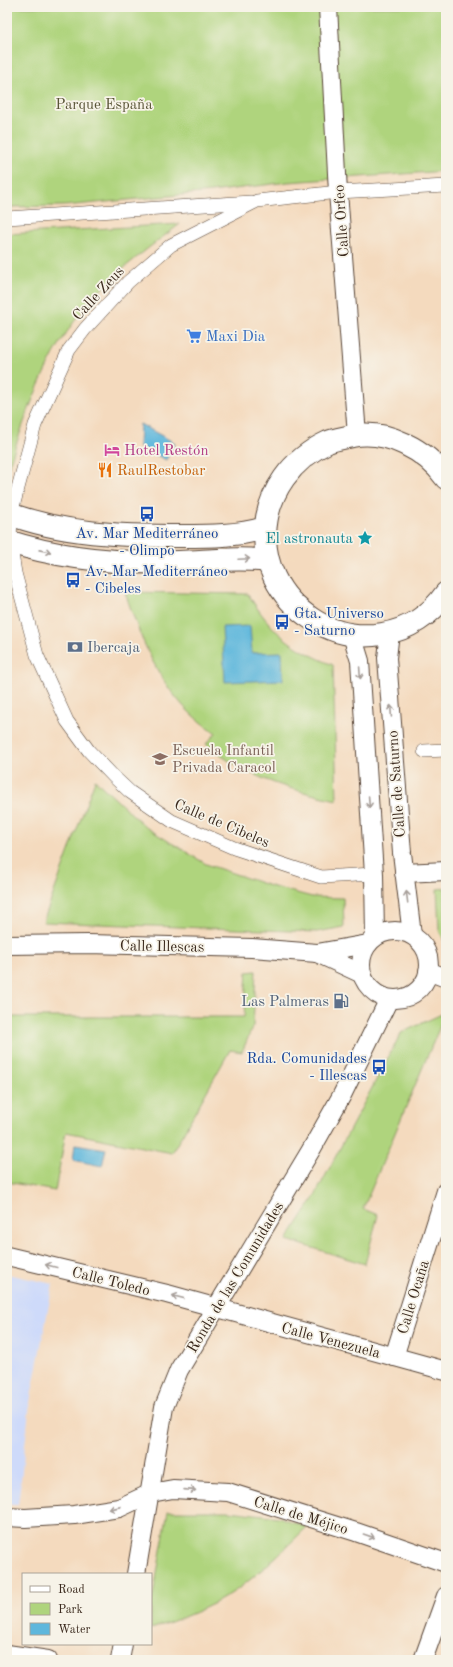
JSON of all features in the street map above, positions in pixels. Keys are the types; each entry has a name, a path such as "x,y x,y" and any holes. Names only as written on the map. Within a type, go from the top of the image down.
{"street":[{"name":"Calle Orfeo","path":"328,7 338,192 357,435"},
{"name":"Calle Zeus","path":"8,541 9,513 13,478 57,373 70,350 85,329 128,282 171,245 257,201 338,192 446,186"},
{"path":"7,218 257,201"},
{"path":"446,478 439,468 422,453 402,442 380,436 357,435 329,441 304,455 285,475 271,500 265,528 268,561 280,588 298,610 324,626 352,635 371,636 390,632 416,622 438,605 446,593"},
{"path":"9,513 66,528 101,533 144,536 245,534 265,528"},
{"path":"8,541 40,550 122,562 221,561 247,558 268,561"},
{"name":"Calle de Cibeles","path":"8,541 37,655 67,721 89,751 130,792 172,821 234,848 280,865 321,877 374,874"},
{"name":"Calle de Saturno","path":"390,632 387,658 404,874 412,935"},
{"name":"Calle de Saturno","path":"352,635 360,661 374,874 372,941"},
{"path":"424,751 446,750"},
{"path":"404,874 446,871"},
{"path":"392,931 412,935 424,947 428,959 428,972 424,984 414,993 402,998 389,998 372,991 362,974 362,957 372,941 392,931"},
{"name":"Calle Illescas","path":"7,945 88,944 252,948 317,953 372,941"},
{"name":"Calle Illescas","path":"317,953 362,974"},
{"path":"428,972 446,978"},
{"name":"Ronda de las Comunidades","path":"136,1573 151,1493 164,1406 179,1370 311,1150 342,1095 389,998"},
{"name":"Calle Ocaña","path":"394,1357 446,1191"},
{"name":"Calle Toledo","path":"7,1256 215,1308"},
{"name":"Calle Venezuela","path":"215,1308 446,1371"},
{"name":"Calle de Méjico","path":"7,1517 25,1518 74,1515 119,1508 151,1493 173,1488 228,1492 356,1532 446,1563"},
{"path":"423,1660 446,1596"},
{"path":"120,1660 123,1645"},
{"path":"7,1654 48,1660"}],"shaded area":[{"path":"7,1274 53,1284 30,1402 18,1505 7,1503"}],"green space":[{"name":"Parque España","path":"7,7 446,7 446,171 288,182 211,192 64,206 7,207"},
{"path":"180,224 116,275 81,313 54,353 43,375 9,466 7,466 7,234"},
{"path":"125,592 248,594 265,619 283,637 305,652 333,665 337,800 268,781 237,766 206,744 216,733 198,720 183,705 158,671 148,652"},
{"path":"95,780 147,828 206,864 270,886 312,897 343,898 344,927 317,932 43,922"},
{"path":"446,888 446,945 439,930 437,889"},
{"path":"256,971 253,1026 242,1052 230,1050 172,1153 66,1132 55,1191 7,1182 7,1017 244,1017 247,972"},
{"path":"446,1012 363,1209 378,1215 365,1264 287,1240 312,1201 401,1033"},
{"path":"168,1511 230,1511 279,1517 307,1527 245,1584 205,1608 152,1629 152,1601"}],"water":[{"path":"140,424 175,443 166,460 139,446"},
{"path":"250,626 252,653 282,652 283,680 225,682 222,627"},
{"path":"75,1144 106,1149 102,1166 73,1160"}],"place":[{"name":"Maxi Dia","path":"194,336"},
{"name":"Hotel Restón","path":"112,450"},
{"name":"RaulRestobar","path":"105,470"},
{"name":"Av. Mar Mediterráneo - Olimpo","path":"147,514"},
{"name":"El astronauta","path":"365,538"},
{"name":"Av. Mar Mediterráneo - Cibeles","path":"73,580"},
{"name":"Gta. Universo - Saturno","path":"282,622"},
{"name":"Ibercaja","path":"75,647"},
{"name":"Escuela Infantil Privada Caracol","path":"160,759"},
{"name":"Las Palmeras","path":"341,1001"},
{"name":"Rda. Comunidades - Illescas","path":"379,1067"}]}
